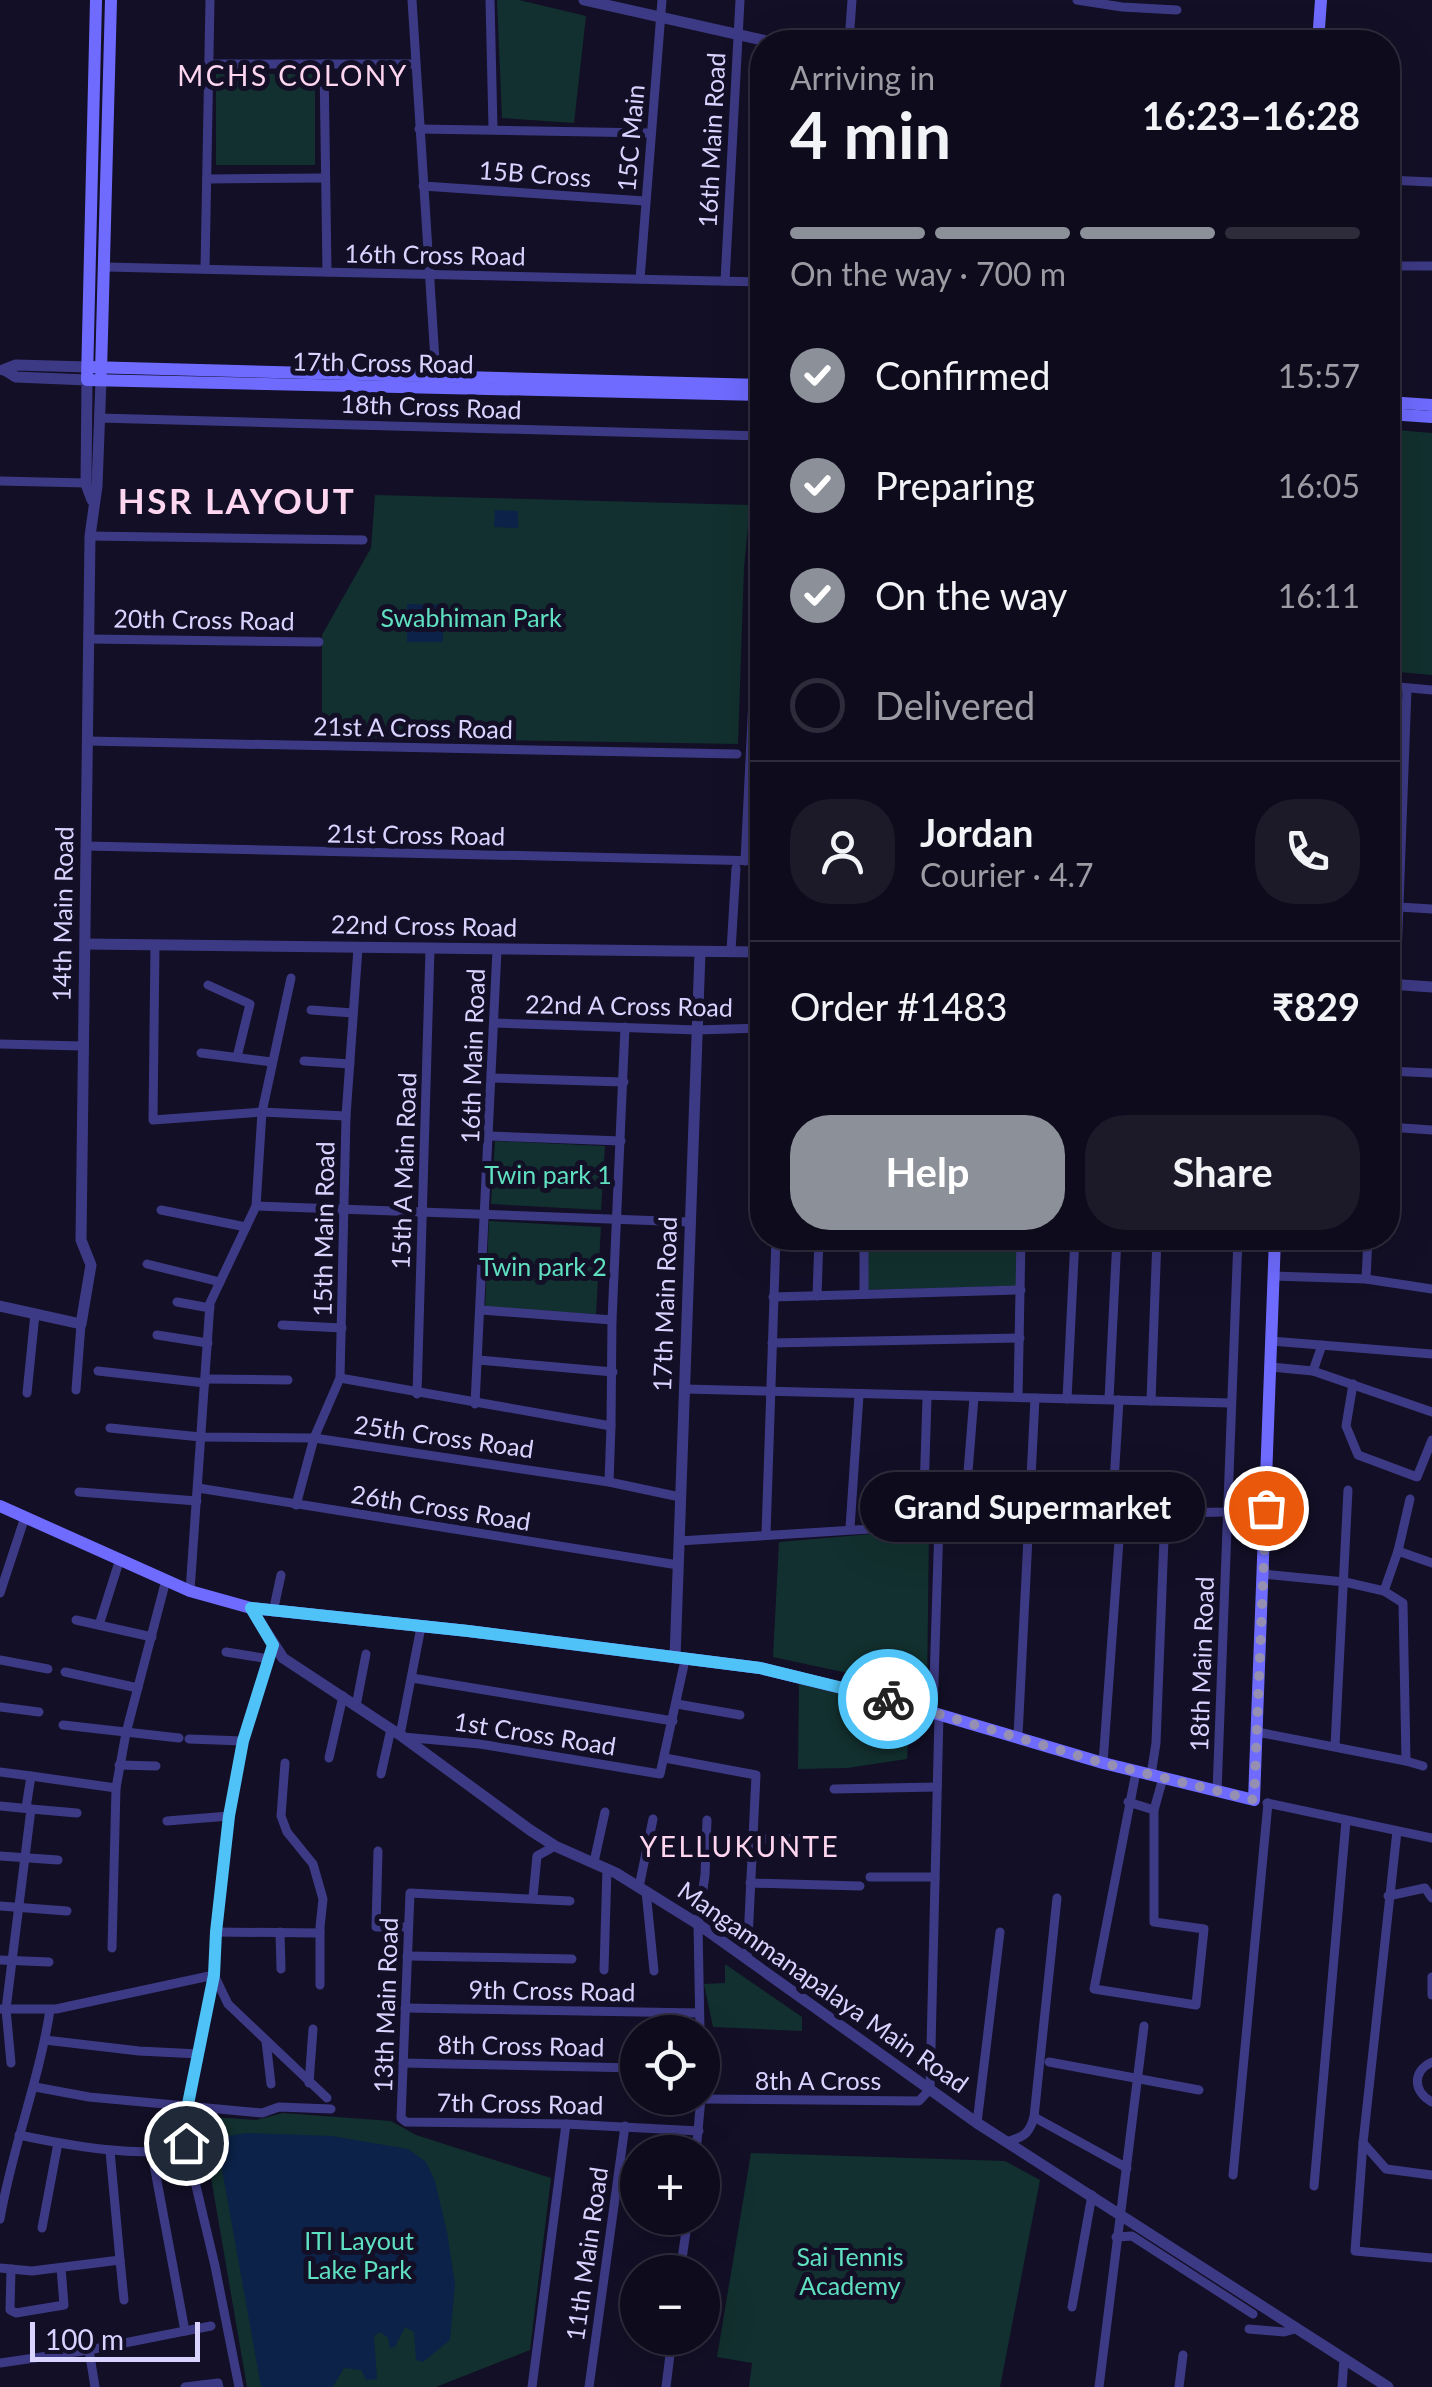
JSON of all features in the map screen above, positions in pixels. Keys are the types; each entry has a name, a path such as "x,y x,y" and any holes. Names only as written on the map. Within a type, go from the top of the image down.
{"main road":[{"name":"14th Main Road","path":"94,373 96,0"},
{"name":"14th Main Road","path":"94,373 106,267 111,0"},
{"path":"1319,30 1321,0"},
{"name":"17th Cross Road","path":"94,373 436,376 750,385"},
{"name":"17th Cross Road","path":"94,373 750,395"},
{"path":"1400,403 1432,404"},
{"path":"1400,415 1432,417"},
{"path":"0,1506 190,1591 251,1608 760,1668 1018,1736 1136,1772 1261,1802 1257,1732 1275,1250"}],"street":[{"path":"204,269 210,0"},
{"path":"412,0 436,376"},
{"path":"490,0 493,128"},
{"path":"584,0 750,38"},
{"name":"15C Main","path":"640,280 662,0"},
{"name":"16th Main Road","path":"724,282 740,0"},
{"path":"850,30 852,0"},
{"path":"1078,0 1177,10"},
{"path":"209,64 414,64"},
{"path":"324,64 327,272"},
{"path":"419,129 650,133"},
{"path":"207,179 325,178"},
{"path":"1400,181 1432,182"},
{"name":"15B Cross","path":"423,186 645,201"},
{"path":"1400,266 1432,266"},
{"name":"16th Cross Road","path":"106,267 750,282"},
{"name":"17th Cross Road","path":"3,370 16,377 94,373"},
{"name":"14th Main Road","path":"82,1324 91,1265 81,1240 90,536 97,486 99,418 94,373"},
{"name":"14th Main Road","path":"92,501 82,482 94,373"},
{"name":"18th Cross Road","path":"99,418 750,436"},
{"path":"0,480 82,482"},
{"path":"90,536 363,540"},
{"name":"20th Cross Road","path":"89,639 320,642"},
{"path":"1400,687 1432,690"},
{"path":"1407,688 1400,907 1432,909"},
{"name":"21st A Cross Road","path":"87,741 738,754"},
{"path":"731,951 750,788"},
{"name":"21st Cross Road","path":"86,846 750,863"},
{"name":"22nd Cross Road","path":"84,944 750,952"},
{"path":"155,945 153,1120 262,1112 346,1116"},
{"name":"15th Main Road","path":"296,1505 314,1438 340,1378 346,1116 358,948"},
{"name":"15th A Main Road","path":"417,1394 430,948"},
{"name":"16th Main Road","path":"475,1404 497,950"},
{"name":"17th Main Road","path":"680,1659 678,1566 700,952"},
{"path":"190,1591 210,1308 256,1206 262,1112 290,978"},
{"path":"208,985 250,1004 237,1058"},
{"path":"1400,985 1432,987"},
{"path":"311,1010 354,1013"},
{"name":"22nd A Cross Road","path":"495,1022 750,1028"},
{"path":"608,1482 625,1027"},
{"path":"0,1044 83,1046"},
{"path":"201,1053 272,1062"},
{"path":"304,1062 350,1064"},
{"path":"1400,1071 1432,1072"},
{"path":"492,1078 624,1082"},
{"path":"1400,1128 1432,1130"},
{"path":"490,1136 621,1141"},
{"path":"256,1206 690,1222"},
{"path":"161,1210 246,1227"},
{"path":"766,1534 775,1250"},
{"path":"818,1296 819,1250"},
{"path":"864,1250 864,1294"},
{"path":"1018,1398 1021,1250"},
{"path":"1067,1399 1074,1250"},
{"path":"1103,1763 1116,1513 1117,1250"},
{"path":"1151,1401 1157,1250"},
{"name":"18th Main Road","path":"1217,1792 1237,1250"},
{"path":"1366,1278 1367,1250"},
{"path":"147,1264 220,1282"},
{"path":"1274,1276 1366,1278 1432,1289"},
{"path":"773,1298 1020,1290"},
{"path":"178,1302 210,1308"},
{"path":"0,1306 82,1324 76,1390"},
{"path":"481,1310 612,1320"},
{"path":"27,1394 35,1314"},
{"path":"282,1324 342,1328"},
{"path":"157,1335 208,1343"},
{"path":"772,1343 1020,1338"},
{"path":"1271,1341 1432,1354"},
{"path":"1312,1372 1322,1345"},
{"path":"478,1360 614,1372"},
{"path":"1270,1367 1312,1372 1432,1412"},
{"path":"98,1371 205,1381 288,1380"},
{"path":"340,1378 611,1426"},
{"path":"1353,1384 1346,1426 1358,1455 1417,1477 1432,1440"},
{"path":"685,1389 1231,1404"},
{"path":"850,1528 859,1395"},
{"path":"964,1522 974,1397"},
{"path":"923,1524 926,1398"},
{"path":"1018,1736 1036,1398"},
{"name":"25th Cross Road","path":"110,1428 200,1437 314,1438 608,1482 680,1498"},
{"name":"26th Cross Road","path":"198,1488 678,1566"},
{"path":"1335,1746 1348,1490"},
{"path":"79,1492 197,1501"},
{"path":"1384,1591 1410,1499"},
{"path":"679,1541 1116,1513 1227,1512"},
{"path":"1136,1772 1094,1989 1196,2005 1204,1928 1154,1922 1154,1810 1165,1513"},
{"path":"0,1593 25,1517"},
{"path":"930,2089 940,1524"},
{"path":"1398,1551 1432,1563"},
{"path":"100,1625 119,1562"},
{"path":"1263,1574 1345,1582 1384,1591 1403,1603 1406,1761"},
{"path":"273,1612 281,1575"},
{"path":"112,1948 119,1765 166,1580"},
{"name":"Mangammanapalaya Main Road","path":"251,1608 282,1658 398,1733 555,1846 600,1865 698,1924 977,2123 1234,2293 1388,2387"},
{"path":"76,1620 152,1637"},
{"path":"382,1774 398,1733 421,1627"},
{"path":"239,2387 183,2132 214,1975 229,1816 243,1741 273,1645"},
{"path":"226,1652 269,1659"},
{"path":"356,1706 366,1654"},
{"path":"680,1659 677,1704 665,1758 756,1774 747,1960"},
{"path":"0,1660 48,1669"},
{"path":"64,1672 138,1688"},
{"path":"412,1678 673,1721"},
{"path":"329,1758 342,1696"},
{"path":"677,1704 740,1715"},
{"path":"0,1707 39,1712"},
{"path":"63,1725 184,1739 243,1741"},
{"path":"1257,1732 1423,1766"},
{"name":"1st Cross Road","path":"398,1733 660,1774 665,1758"},
{"path":"285,1763 282,1816 287,1832 312,1864 323,1899 320,1985"},
{"path":"119,1765 156,1766"},
{"path":"0,1772 116,1788"},
{"path":"11,2063 3,2009 12,1961 31,1776"},
{"path":"834,1789 937,1788"},
{"path":"1128,1802 1154,1810"},
{"path":"1234,2175 1261,1802 1432,1838"},
{"path":"0,1806 77,1813"},
{"path":"604,1812 600,1865 604,1970"},
{"path":"168,1820 229,1816"},
{"path":"653,1819 642,1889 654,1971"},
{"path":"698,2013 698,1924 707,1820"},
{"path":"1314,2186 1346,1821"},
{"path":"1397,1831 1355,2251 1432,2258"},
{"path":"751,1839 797,1839"},
{"path":"555,1846 537,1856 534,1898 570,1900"},
{"path":"378,1851 376,1927 408,1927"},
{"path":"0,1856 58,1860"},
{"path":"870,1877 935,1877"},
{"path":"750,1883 860,1886"},
{"path":"1388,1896 1425,1888 1432,1898"},
{"name":"13th Main Road","path":"401,2118 410,1893 534,1898"},
{"path":"1006,2142 1030,2131 1034,2118 1057,1898"},
{"path":"0,1906 67,1911"},
{"path":"216,1932 320,1933"},
{"path":"280,1932 282,1968"},
{"path":"977,2123 1000,1932"},
{"path":"407,1956 572,1959"},
{"path":"0,1960 49,1962"},
{"path":"3,2009 50,2010 214,1975"},
{"path":"35,2087 120,2100 262,2113 279,2107 329,2103 228,2004 214,1975"},
{"path":"1432,1977 1432,1995"},
{"name":"9th Cross Road","path":"405,2008 698,2013"},
{"path":"0,2219 35,2087 50,2010"},
{"path":"1099,2387 1144,2026"},
{"path":"309,2082 312,2029"},
{"path":"45,2040 200,2054"},
{"path":"266,2042 270,2084"},
{"path":"1049,2062 1199,2090"},
{"path":"1432,2062 1420,2071 1417,2084 1422,2096 1432,2102"},
{"name":"8th Cross Road","path":"403,2063 620,2068"},
{"name":"8th A Cross","path":"720,2098 918,2101 930,2089"},
{"path":"698,2135 700,2115"},
{"name":"7th Cross Road","path":"401,2118 406,2122 699,2131"},
{"path":"1034,2118 1127,2168"},
{"path":"532,2387 566,2124"},
{"name":"11th Main Road","path":"589,2387 626,2126"},
{"path":"20,2135 110,2152 152,2154 188,2150"},
{"path":"42,2228 58,2143"},
{"path":"1364,2143 1386,2169 1432,2174"},
{"path":"110,2152 124,2300"},
{"path":"152,2154 185,2331"},
{"path":"1072,2306 1092,2196"},
{"path":"1116,2237 1132,2236 1234,2293 1252,2314"},
{"path":"61,2268 64,2305 16,2313 10,2310 6,2268 61,2268 120,2260"},
{"path":"0,2363 211,2326"},
{"path":"1250,2329 1295,2329"},
{"path":"89,2350 95,2387"},
{"path":"666,2387 670,2355"},
{"path":"1179,2387 1183,2355"},
{"path":"1342,2387 1344,2360"},
{"path":"184,2387 212,2382 219,2387"}],"green space":[{"path":"497,0 519,0 586,16 574,123 502,118"},
{"path":"216,74 315,74 315,165 216,165"},
{"path":"1400,430 1432,433 1432,675 1400,672"},
{"name":"Swabhiman Park","path":"375,495 750,505 738,744 322,737 322,635 371,548"},
{"name":"Twin park 1","path":"495,1141 605,1146 601,1210 491,1204"},
{"name":"Twin park 2","path":"489,1221 601,1227 596,1314 485,1308"},
{"path":"862,1250 1017,1250 1017,1286 860,1290"},
{"path":"929,1529 927,1690 773,1657 779,1542"},
{"path":"799,1683 910,1712 907,1759 847,1768 798,1769"},
{"path":"725,1964 802,2017 802,2031 720,2027 720,2015 710,2015 704,1984 725,1983"},
{"name":"ITI Layout Lake Park","path":"283,2113 391,2121 416,2135 551,2178 530,2350 436,2387 247,2387 210,2172 199,2132 213,2117 256,2120"},
{"name":"Sai Tennis Academy","path":"751,2153 1005,2161 1040,2180 1000,2387 749,2387 752,2363 717,2357"}],"water":[{"path":"495,510 518,511 518,528 494,527"},
{"path":"407,604 443,605 443,642 407,642"},
{"name":"ITI Layout Lake Park","path":"246,2133 332,2136 408,2149 426,2162 435,2181 455,2284 450,2340 423,2362 416,2360 414,2332 405,2327 395,2347 390,2348 388,2338 380,2332 374,2336 377,2379 366,2380 361,2370 344,2368 333,2387 261,2387 218,2147 223,2137"}],"way so far":[{"path":"888,1699 1103,1763 1254,1800 1266,1508"}],"place":[{"name":"Grand Supermarket","path":"1266,1508"}],"district":[{"name":"MCHS COLONY","path":"293,76"},
{"name":"HSR LAYOUT","path":"237,502"},
{"name":"YELLUKUNTE","path":"740,1847"}],"route":[{"path":"186,2143 183,2132 214,1975 229,1816 243,1741 273,1645 251,1608 760,1668 888,1699"}]}
